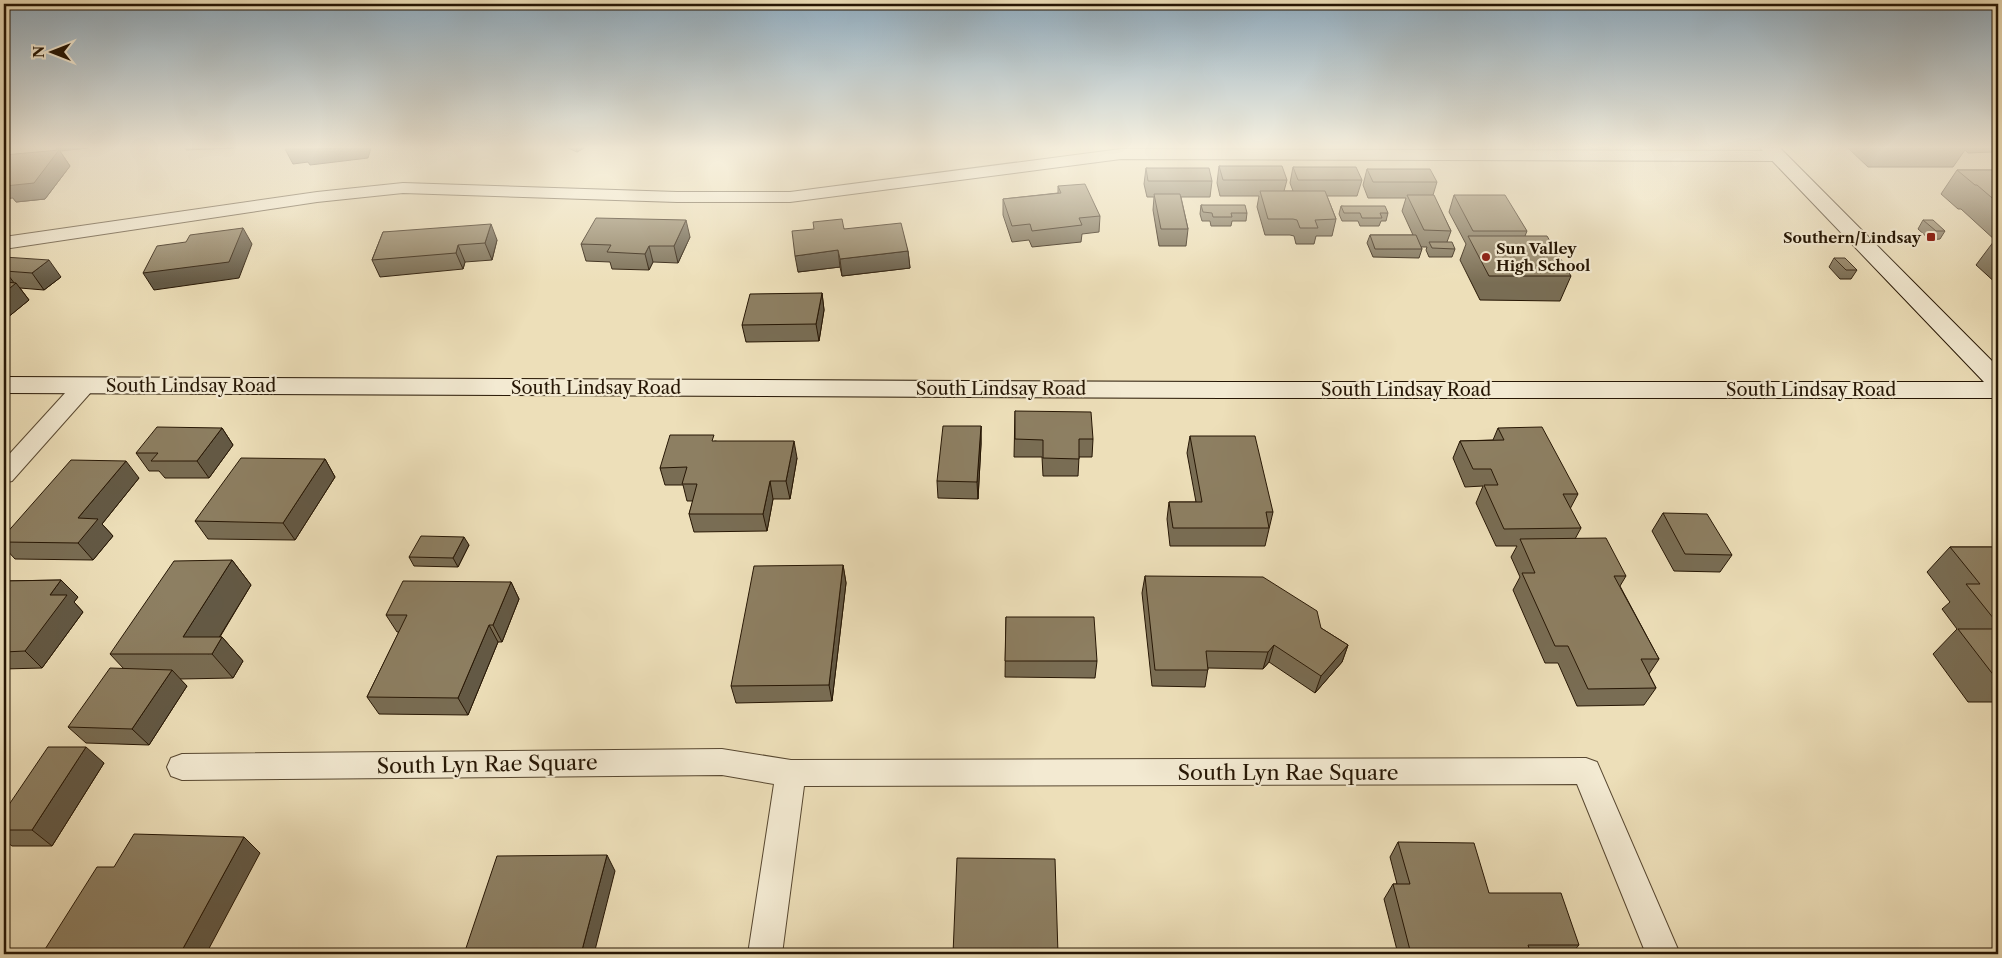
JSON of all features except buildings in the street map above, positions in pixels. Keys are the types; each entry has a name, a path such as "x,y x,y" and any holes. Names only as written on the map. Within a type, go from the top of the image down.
{"main road":[{"path":"1813,193 1998,381"},
{"name":"South Lindsay Road","path":"4,386 1225,390 1998,390"}],"street":[{"path":"4,242 358,193"},
{"path":"546,193 677,197 790,197 823,193"},
{"path":"4,475 84,386"},
{"name":"South Lyn Rae Square","path":"182,767 722,762 791,773 1586,771 1663,954"},
{"path":"765,954 791,773"}],"place":[{"name":"Southern/Lindsay","path":"1931,237"},
{"name":"Sun Valley High School","path":"1486,257"}]}
